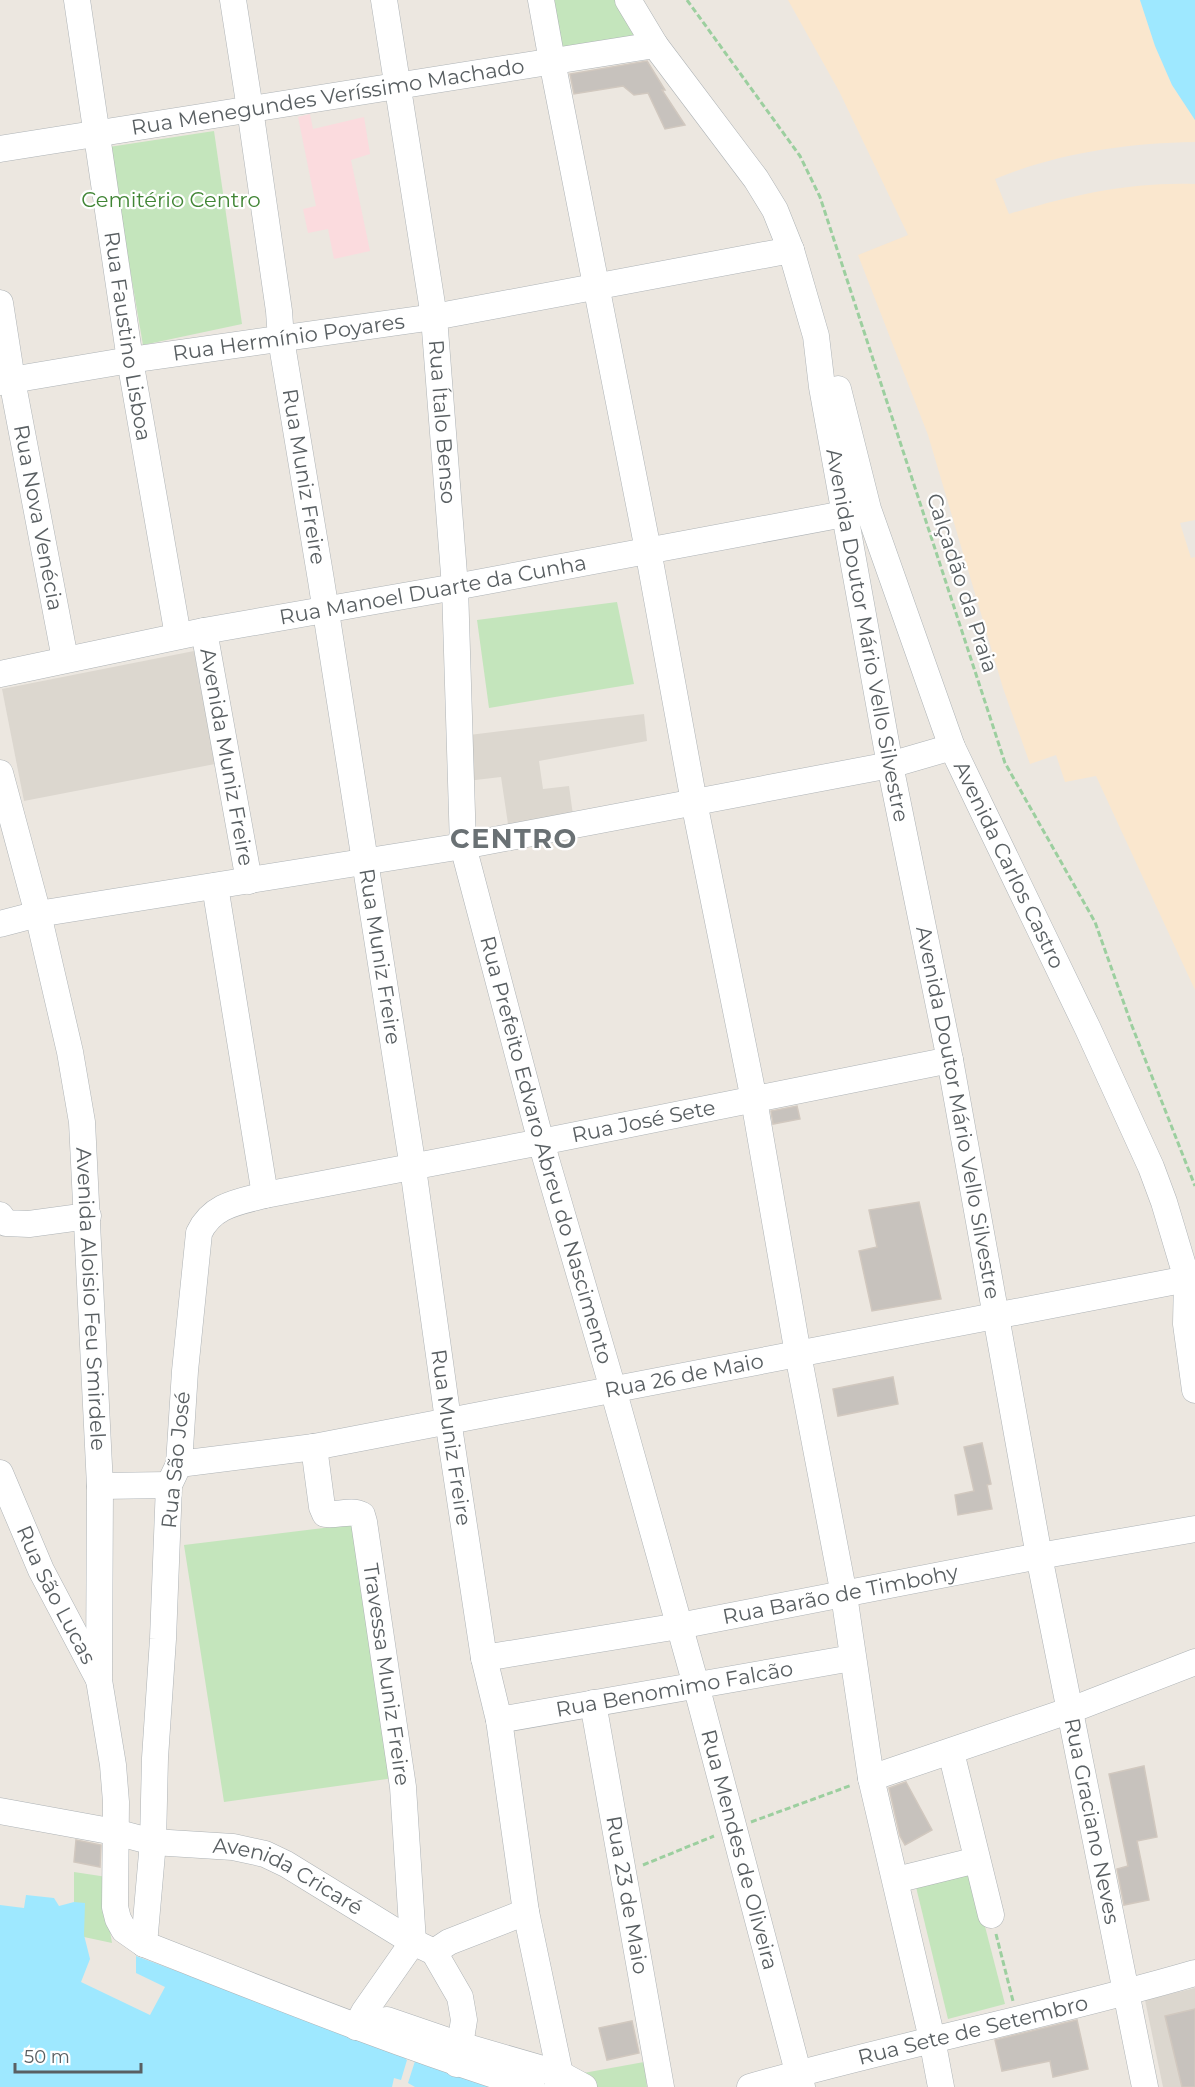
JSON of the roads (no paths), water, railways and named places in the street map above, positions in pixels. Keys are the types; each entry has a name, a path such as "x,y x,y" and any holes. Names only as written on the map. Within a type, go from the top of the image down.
{"street":[{"name":"Rua Faustino Lisboa","path":"77,0 130,360 178,636"},
{"name":"Rua Muniz Freire","path":"233,0 279,311 281,339 413,1167 484,1658 499,1720 526,1912 558,2081"},
{"name":"Rua Ítalo Benso","path":"384,0 434,317 455,587 463,846"},
{"path":"542,0 694,802 754,1100 798,1354 844,1595 871,1778 896,1880 941,2087"},
{"name":"Avenida Doutor Mário Vello Silvestre","path":"628,0 655,45 756,178 775,210 791,250 816,336 822,387 856,511 890,765 951,1060 1039,1556"},
{"name":"Rua Menegundes Veríssimo Machado","path":"0,149 655,45"},
{"name":"Rua Hermínio Poyares","path":"6,381 130,360 434,317 791,250"},
{"name":"Rua Nova Venécia","path":"0,303 6,381 65,659"},
{"name":"Rua Manoel Duarte da Cunha","path":"0,674 204,631 455,587 856,511"},
{"name":"Avenida Carlos Castro","path":"856,511 952,747 1088,1029 1151,1167 1191,1288 1186,1324 1195,1390"},
{"name":"Avenida Muniz Freire","path":"204,631 249,881"},
{"path":"0,924 38,914 463,846 890,765 952,747"},
{"name":"Avenida Aloisio Feu Smirdele","path":"0,772 38,914 70,1052 82,1122 100,1486 99,1680 113,1765 116,1802 115,1907 118,1919 138,1934"},
{"name":"Rua Prefeito Edvaro Abreu do Nascimento","path":"463,846 541,1142 679,1626"},
{"path":"215,886 265,1195"},
{"name":"Rua José Sete","path":"233,1204 265,1195 951,1060"},
{"name":"Rua São José","path":"138,1934 153,1842 155,1758 174,1474 199,1233 205,1221 213,1214 233,1204"},
{"path":"0,1215 6,1222 18,1225 88,1216"},
{"name":"Rua 26 de Maio","path":"100,1486 174,1474 996,1316 1191,1288"},
{"name":"Travessa Muniz Freire","path":"314,1447 322,1507 325,1514 354,1511 362,1515 364,1522 403,1787 423,1947"},
{"name":"Rua São Lucas","path":"0,1473 41,1570 99,1680"},
{"name":"Rua Barão de Timbohy","path":"484,1658 679,1626 1039,1556 1195,1529"},
{"name":"Rua Graciano Neves","path":"1039,1556 1145,2087"},
{"name":"Rua Mendes de Oliveira","path":"679,1626 800,2080"},
{"name":"Rua Benomimo Falcão","path":"499,1720 852,1658"},
{"path":"871,1778 1071,1710 1195,1662"},
{"name":"Rua 23 de Maio","path":"593,1703 661,2087"},
{"path":"951,1752 991,1915"},
{"name":"Avenida Cricaré","path":"0,1811 115,1832 153,1842 233,1847 265,1854 286,1864 423,1947 460,1997 464,2020 458,2054"},
{"path":"896,1880 977,1860"},
{"path":"360,2020 423,1947 449,1942 526,1912"},
{"path":"138,1934 360,2020 458,2054 584,2087"},
{"name":"Rua Sete de Setembro","path":"750,2087 800,2080 932,2039 1125,1993 1195,1973"},
{"path":"458,2054 532,2087"}],"water":[{"path":"1140,0 1195,0 1195,120 1172,85 1155,46"},
{"path":"26,1895 54,1898 59,1906 74,1902 85,1903 84,1935 90,1959 81,1982 150,2015 165,1987 136,1973 136,1956 399,2053 407,2060 401,2080 394,2078 392,2087 0,2087 0,1905 24,1908"},
{"path":"416,2058 495,2087 415,2087 408,2083"}],"district":[{"name":"CENTRO","path":"514,839"}],"park label":[{"name":"Cemitério Centro","path":"171,200"}]}
